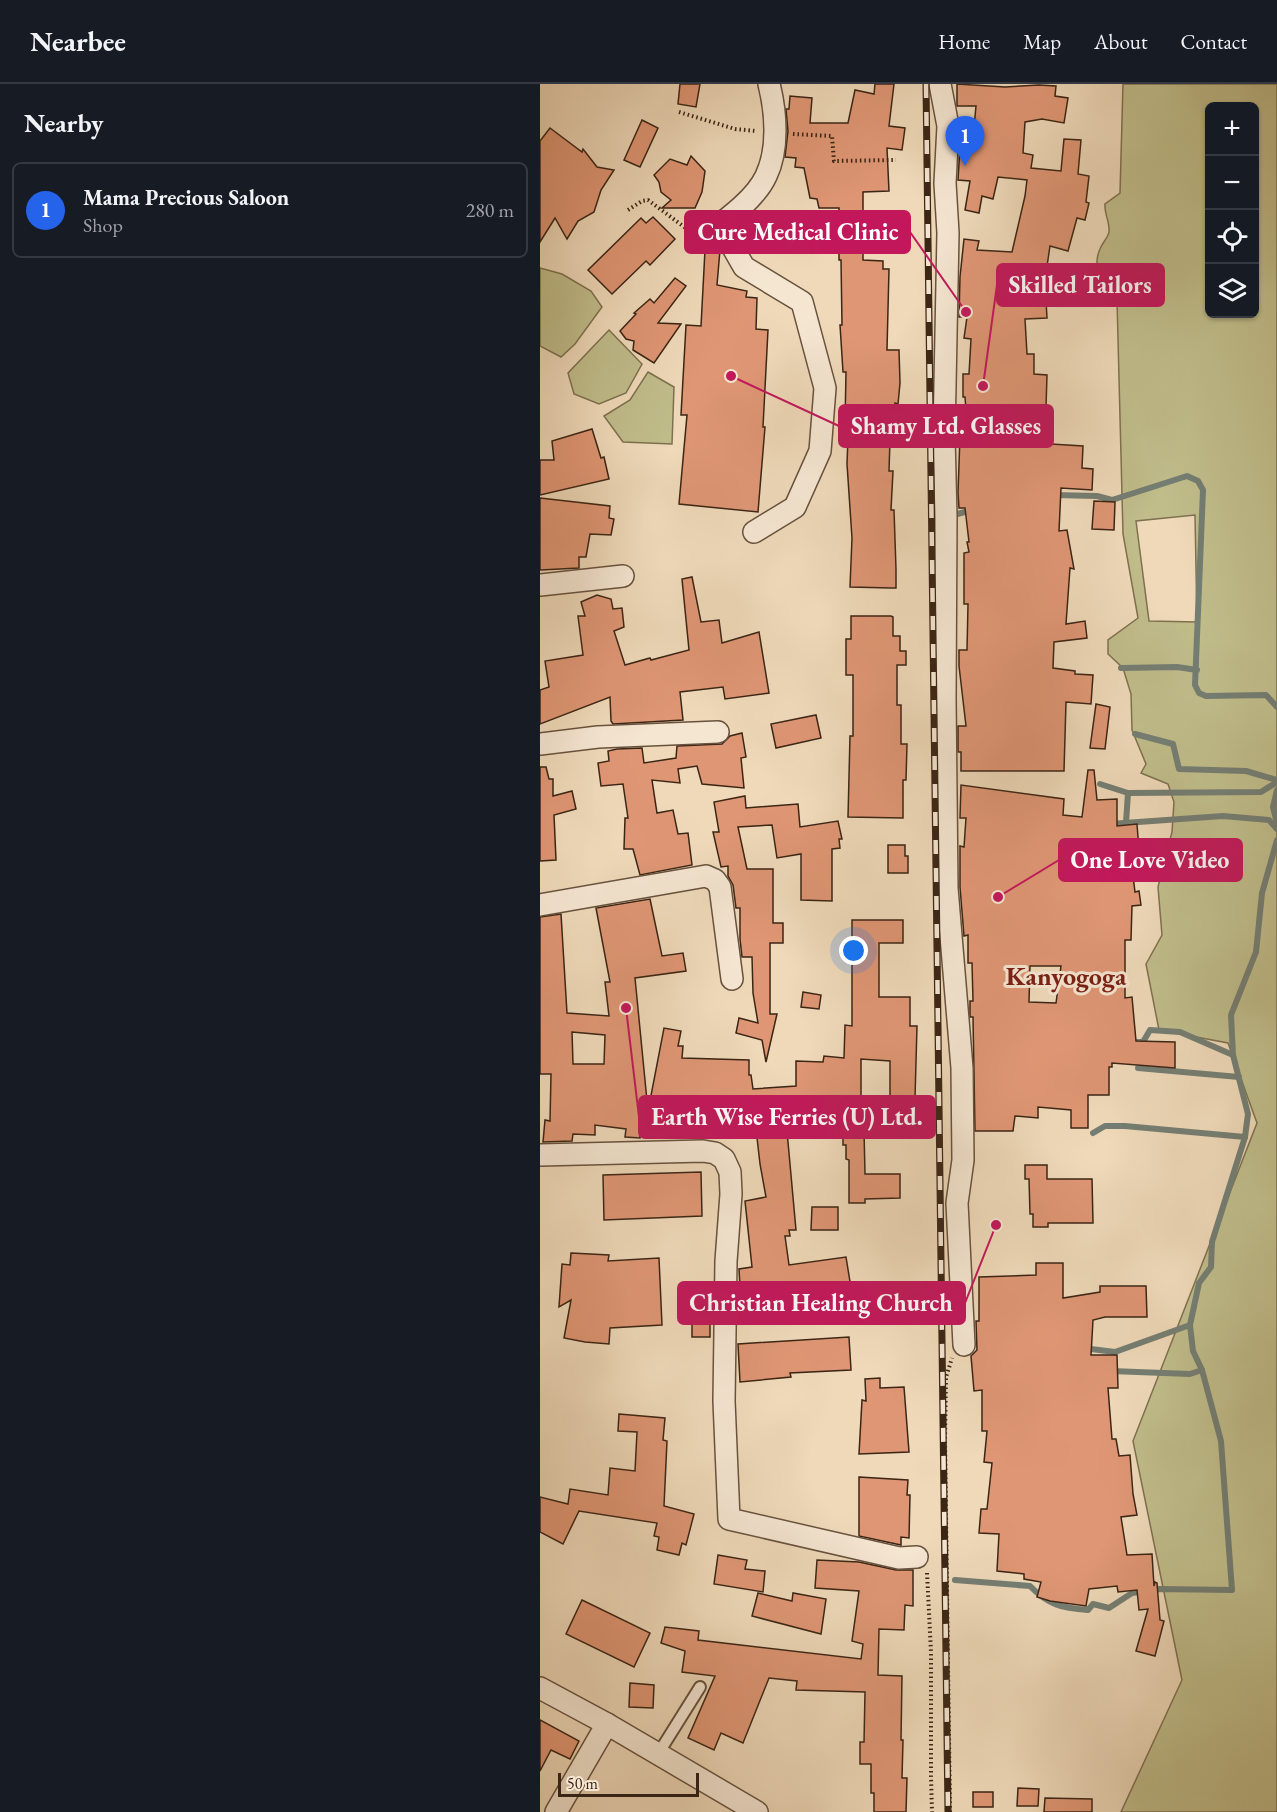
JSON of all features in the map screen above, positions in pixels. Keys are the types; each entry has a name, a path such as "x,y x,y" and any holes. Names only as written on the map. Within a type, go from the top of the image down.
{"street":[{"path":"702,238 720,225 752,195 765,178 775,133 773,101 769,84"},
{"path":"940,84 948,126 945,183 948,233 944,436 947,888 962,1068 963,1160 957,1203 964,1345"},
{"path":"720,225 744,267 802,302 825,387 820,451 795,507 754,532"},
{"path":"540,585 623,576"},
{"path":"540,744 598,737 718,732"},
{"path":"540,905 711,877 720,887 732,979"},
{"path":"540,1155 703,1152 715,1153 724,1159 730,1172 731,1194 726,1261 723,1401 729,1519 899,1558 922,1560"},
{"path":"540,1688 607,1724 757,1812"},
{"path":"556,1812 607,1724"}],"lane":[{"path":"658,1754 700,1687"}],"path":[{"path":"679,112 735,129 832,136 834,161 896,160"},
{"path":"628,210 648,200 702,238"},
{"path":"950,1812 946,1377 952,1358 958,1348 964,1345"},
{"path":"922,1560 931,1652 932,1812"}],"shaded area":[{"path":"1123,84 1277,84 1277,1812 1121,1812 1182,1680 1133,1441 1257,1123 1228,1043 1159,1030 1146,964 1162,935 1158,887 1172,832 1174,802 1168,784 1141,773 1146,764 1132,730 1131,694 1123,668 1108,654 1108,640 1138,618 1123,534 1117,300 1103,283 1097,263 1100,249 1109,232 1105,204 1120,193","holes":["1195,515 1197,622 1149,621 1136,521"]},
{"path":"540,268 562,274 591,291 602,307 575,344 561,357 540,346"},
{"path":"609,330 642,364 626,393 599,404 574,394 568,373"},
{"path":"648,372 674,387 672,444 623,442 604,416 630,400"}],"building":[{"path":"680,84 700,84 696,107 678,104"},
{"path":"875,84 894,84 889,126 905,128 902,150 887,148 889,191 863,192 863,260 883,261 883,269 889,269 887,350 899,350 900,383 898,404 895,403 893,441 890,440 889,471 893,471 891,510 894,510 896,588 850,587 852,538 847,464 848,438 846,438 847,424 845,424 846,372 843,372 840,325 842,325 839,208 819,208 817,199 810,198 804,168 795,167 796,158 785,157 788,131 786,109 789,109 790,96 812,98 810,123 848,123 855,90 874,94"},
{"path":"957,84 1005,87 1056,86 1055,96 1068,98 1064,123 1042,119 1025,122 1023,153 1033,155 1031,168 1061,171 1064,139 1081,140 1078,174 1089,176 1086,202 1089,203 1085,220 1077,218 1068,251 1050,246 1042,300 1046,300 1047,318 1025,319 1027,354 1034,354 1034,374 1047,375 1046,407 1006,405 1007,444 1083,446 1082,468 1093,469 1092,490 1061,488 1059,531 1067,530 1074,569 1070,568 1066,624 1085,621 1087,638 1054,642 1053,668 1075,671 1075,674 1093,675 1091,704 1066,702 1064,771 961,771 961,752 958,752 958,726 966,726 959,650 967,650 968,604 964,604 964,553 969,552 965,508 959,508 958,493 960,436 968,437 965,397 963,397 963,374 969,374 971,339 964,338 967,317 959,317 964,239 979,241 977,250 1012,252 1027,180 998,177 993,199 982,196 979,213 965,210 970,181 958,180 960,147 972,148 976,106 957,106"},
{"path":"642,120 658,128 640,167 624,160"},
{"path":"550,128 582,152 583,149 597,167 614,170 601,190 594,212 578,221 567,239 555,218 540,242 540,141"},
{"path":"691,156 705,171 702,192 695,208 662,208 671,200 661,192 659,182 654,175 670,159 687,165"},
{"path":"653,217 675,239 650,265 646,261 612,294 588,270 641,218 646,223"},
{"path":"716,243 720,250 717,285 747,291 746,297 757,298 756,329 768,330 763,427 765,427 758,512 679,504 687,415 681,415 686,325 701,326 705,250"},
{"path":"675,278 686,286 658,323 681,324 654,363 633,350 634,341 626,339 620,331 636,314 634,313 650,299 654,303"},
{"path":"592,429 601,458 604,457 609,479 540,495 540,460 554,460 552,441"},
{"path":"540,498 610,506 609,518 614,519 611,535 590,534 586,557 579,557 579,568 540,570"},
{"path":"1094,501 1115,502 1114,530 1092,529"},
{"path":"692,577 701,622 719,620 722,643 759,632 769,693 725,699 723,687 680,692 683,720 613,724 610,697 540,724 540,690 549,687 545,661 583,655 578,616 585,616 581,602 597,595 611,599 613,609 622,608 624,627 614,631 625,665 650,658 651,660 689,650 682,579"},
{"path":"851,616 893,617 893,636 900,636 900,651 906,651 906,665 897,665 897,705 901,705 901,744 907,744 906,780 903,780 903,818 848,817 850,736 853,736 853,675 846,675 846,639 851,639"},
{"path":"1096,704 1110,707 1105,749 1090,748"},
{"path":"816,715 821,738 776,748 771,724"},
{"path":"742,733 746,757 741,758 744,788 702,784 697,766 678,769 680,783 652,780 657,813 673,810 678,834 688,833 692,865 640,875 633,849 624,849 625,818 628,818 623,784 601,786 598,763 609,761 608,751 617,749 642,748 644,763 676,758 677,746 722,744 730,736"},
{"path":"540,767 546,767 549,779 553,779 553,796 572,791 576,809 554,815 556,860 540,861"},
{"path":"1088,770 1094,770 1097,800 1117,799 1117,826 1137,824 1139,850 1133,851 1135,858 1131,859 1135,892 1139,891 1141,905 1132,906 1131,940 1125,940 1125,998 1132,997 1136,1041 1175,1042 1175,1068 1112,1063 1112,1067 1109,1067 1109,1095 1088,1095 1088,1128 1071,1128 1071,1110 1038,1107 1038,1118 1015,1116 1013,1131 975,1131 973,1017 970,1017 970,1001 973,1001 972,963 968,963 968,935 964,936 960,887 960,846 964,847 966,818 960,818 961,785 1064,799 1063,815 1082,817","holes":["1030,966 1061,966 1056,1003 1029,1002"]},
{"path":"745,796 746,808 798,804 800,827 838,821 842,839 839,839 840,848 832,849 832,901 801,900 801,854 777,858 772,825 738,827 747,869 773,869 773,923 783,923 783,943 770,943 770,1014 777,1014 766,1062 762,1040 736,1033 739,1018 758,1023 753,993 752,957 742,957 740,908 736,908 733,885 728,876 728,866 721,867 713,832 719,832 714,802"},
{"path":"888,845 905,845 905,856 908,856 908,873 888,873"},
{"path":"650,899 662,956 683,953 686,971 635,978 648,1111 664,1028 681,1031 678,1046 683,1046 682,1058 749,1060 749,1075 751,1075 753,1089 796,1086 796,1061 823,1062 824,1056 844,1058 845,1025 852,1026 852,920 903,920 903,943 879,943 879,997 910,997 910,1026 917,1026 915,1098 890,1097 890,1061 861,1059 861,1102 891,1102 891,1130 864,1130 865,1174 900,1174 900,1198 865,1199 865,1203 849,1203 849,1160 846,1159 846,1145 843,1145 843,1116 815,1116 816,1110 785,1109 796,1230 789,1230 790,1236 785,1236 789,1265 846,1257 852,1294 799,1302 798,1297 741,1304 739,1269 752,1267 745,1201 766,1197 756,1129 710,1131 710,1127 677,1134 640,1136 640,1138 625,1137 626,1129 595,1125 595,1135 573,1134 572,1141 543,1142 545,1120 550,1121 551,1074 540,1074 540,917 561,914 567,1013 609,1016 605,982 610,982 596,908","holes":["572,1032 605,1035 604,1064 573,1064"]},
{"path":"803,992 821,995 819,1009 801,1007"},
{"path":"1025,1165 1047,1165 1047,1179 1092,1179 1093,1223 1048,1223 1048,1227 1033,1227 1033,1214 1030,1214 1029,1179 1025,1179"},
{"path":"701,1172 702,1216 604,1220 603,1175"},
{"path":"812,1207 838,1207 838,1230 811,1230"},
{"path":"571,1253 609,1255 608,1261 659,1258 662,1325 610,1328 609,1344 564,1338 571,1300 559,1307 562,1264 570,1265"},
{"path":"1036,1263 1063,1263 1063,1298 1100,1292 1100,1286 1146,1286 1147,1317 1105,1317 1093,1320 1091,1355 1117,1355 1118,1388 1108,1388 1112,1439 1116,1439 1119,1456 1130,1455 1137,1515 1121,1517 1127,1555 1152,1554 1154,1586 1155,1582 1157,1583 1160,1620 1164,1621 1155,1656 1136,1651 1148,1609 1139,1610 1137,1590 1118,1592 1117,1586 1089,1589 1086,1606 1037,1597 1041,1582 1024,1579 1024,1574 997,1571 999,1534 979,1533 981,1509 987,1509 992,1463 984,1462 987,1431 982,1431 982,1390 974,1391 971,1356 977,1350 979,1277 1036,1275"},
{"path":"692,1308 710,1308 710,1337 692,1337"},
{"path":"849,1337 851,1370 790,1373 791,1377 740,1382 738,1344"},
{"path":"880,1378 880,1388 904,1387 909,1452 859,1454 862,1400 866,1401 865,1379"},
{"path":"619,1414 665,1418 663,1440 667,1441 664,1506 694,1514 686,1545 682,1543 679,1555 657,1550 659,1537 654,1536 657,1523 579,1511 563,1544 540,1532 540,1497 568,1504 570,1489 608,1495 610,1468 635,1471 637,1432 618,1431"},
{"path":"859,1477 908,1480 909,1538 901,1537 901,1545 859,1536"},
{"path":"718,1555 747,1560 745,1569 765,1571 763,1592 714,1584"},
{"path":"817,1560 859,1562 896,1570 913,1570 913,1606 905,1605 904,1630 879,1629 878,1675 902,1676 902,1778 907,1778 906,1812 874,1812 874,1793 871,1793 871,1764 860,1764 860,1742 864,1742 865,1692 796,1690 797,1681 769,1678 743,1743 721,1733 714,1750 688,1738 715,1676 682,1672 685,1651 661,1643 665,1627 699,1631 698,1640 861,1659 863,1644 852,1641 859,1591 815,1588"},
{"path":"758,1593 792,1601 793,1593 826,1599 821,1634 752,1616"},
{"path":"582,1600 650,1633 634,1667 566,1634"},
{"path":"630,1683 654,1685 653,1708 629,1707"},
{"path":"540,1720 579,1741 570,1759 551,1750 540,1771"},
{"path":"1018,1788 1039,1789 1038,1806 1017,1806"},
{"path":"973,1792 993,1792 993,1807 973,1807"},
{"path":"1045,1798 1092,1799 1092,1812 1044,1812"}],"waterway":[{"path":"1053,495 1097,496 1112,500 1187,476 1198,481 1203,490 1195,685 1199,693 1206,696 1266,695 1277,707"},
{"path":"950,516 972,510"},
{"path":"1121,668 1177,667 1197,670"},
{"path":"1135,734 1173,744 1179,769 1246,771 1277,780"},
{"path":"1100,784 1128,793 1261,792 1277,782"},
{"path":"1277,790 1273,807 1277,823"},
{"path":"1126,823 1128,793"},
{"path":"1110,824 1223,816 1269,820 1277,829"},
{"path":"955,1580 1030,1586 1056,1604 1088,1610 1093,1604 1109,1608 1132,1593 1159,1589 1232,1590 1221,1441 1202,1370 1193,1351 1190,1325 1199,1283 1211,1267 1212,1242 1245,1137 1248,1114 1233,1055 1231,1015 1256,952 1262,893 1277,840"},
{"path":"1137,1042 1143,1042 1150,1030 1180,1032 1233,1055"},
{"path":"1138,1068 1239,1077"},
{"path":"1093,1133 1105,1126 1125,1126 1245,1137"},
{"path":"1083,1348 1115,1352 1190,1325"},
{"path":"1111,1371 1190,1374 1202,1370"}],"railway":[{"path":"926,84 948,1812"}],"place":[{"name":"Mama Precious Saloon","path":"965,166"},
{"name":"Cure Medical Clinic","path":"966,312"},
{"name":"Shamy Ltd. Glasses","path":"731,376"},
{"name":"Skilled Tailors","path":"983,386"},
{"name":"One Love Video","path":"998,897"},
{"name":"Earth Wise Ferries (U) Ltd.","path":"626,1008"},
{"name":"Christian Healing Church","path":"996,1225"}],"district":[{"name":"Kanyogoga","path":"1066,976"}]}
